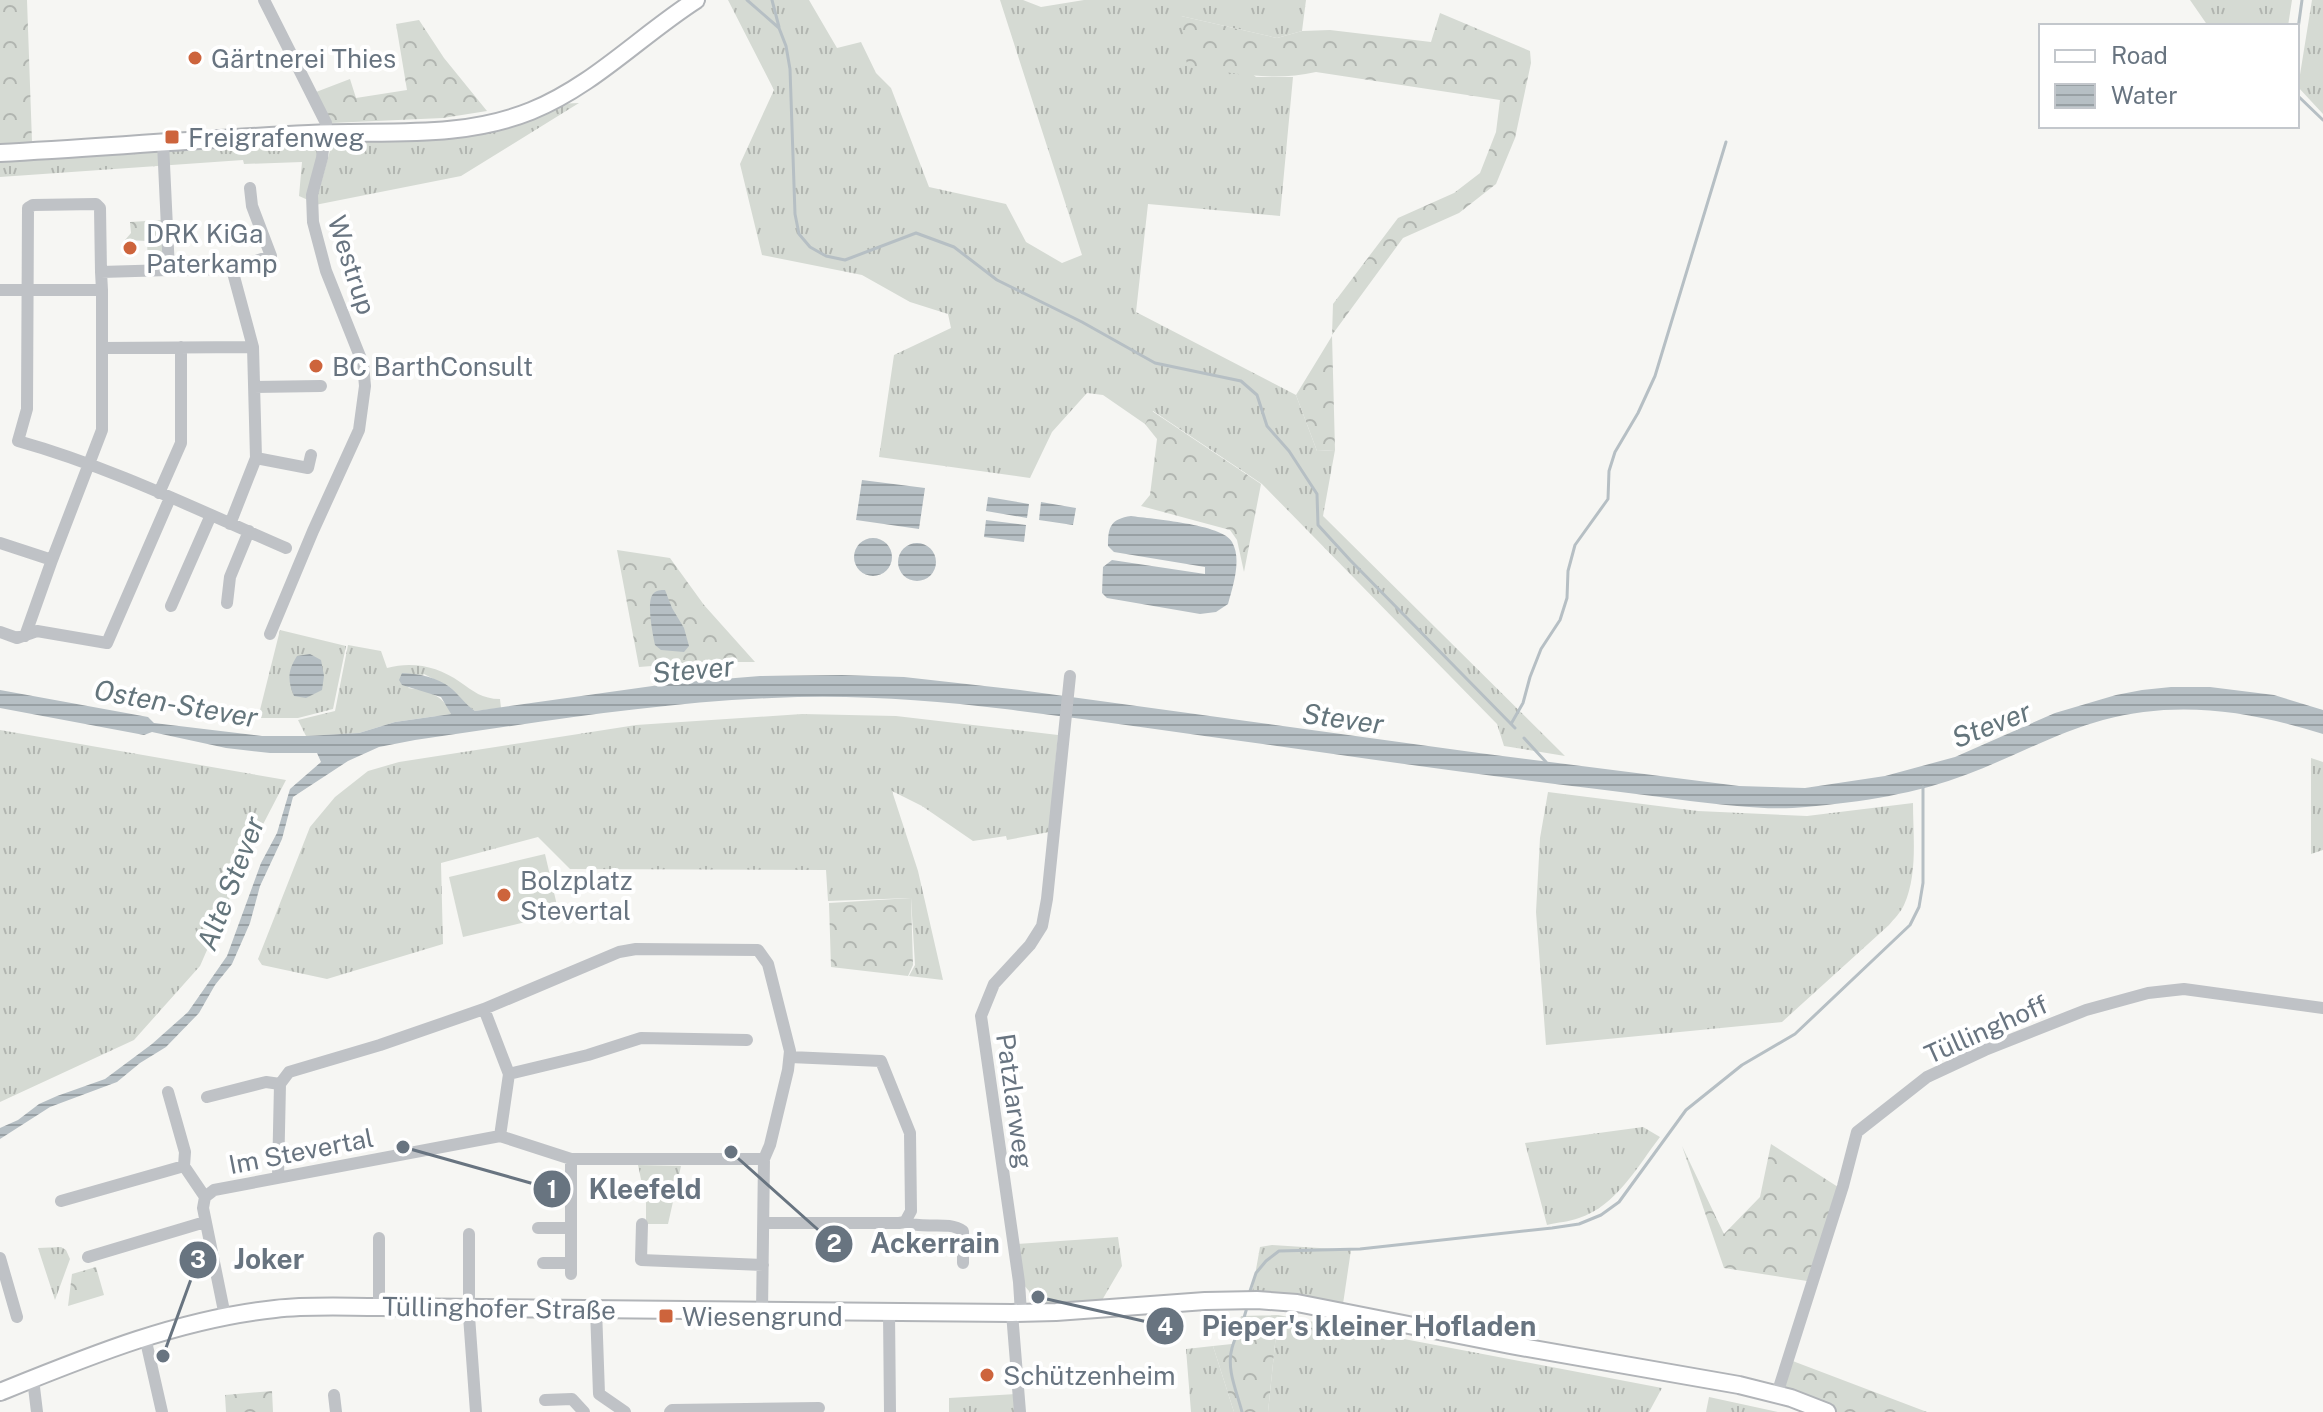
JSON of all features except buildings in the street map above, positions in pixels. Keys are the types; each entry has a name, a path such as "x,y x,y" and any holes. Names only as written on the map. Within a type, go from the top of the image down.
{"main road":[{"path":"0,153 326,133 472,128 515,117 576,88 696,0"},
{"name":"Tüllinghofer Straße","path":"0,1392 145,1337 225,1316 293,1307 1016,1313 1240,1299 1297,1303 1777,1394"},
{"path":"1777,1394 1827,1412"}],"street":[{"path":"264,0 326,123 326,133"},
{"name":"Westrup","path":"270,634 359,430 365,400 363,364 326,271 313,222 312,195 326,133"},
{"path":"163,143 169,270"},
{"path":"101,272 232,269 271,256 252,206 250,188"},
{"path":"25,636 52,560 89,465 102,430 100,208 96,204 33,205 28,208 27,409 18,441 89,465 286,548"},
{"path":"230,524 256,458 253,347 232,269"},
{"path":"0,290 102,290"},
{"path":"0,632 17,638 37,631 107,643 165,496 181,443 181,347"},
{"path":"102,348 253,347"},
{"path":"254,387 321,386"},
{"path":"256,458 308,468 311,455"},
{"path":"171,606 211,515"},
{"path":"227,603 230,577 249,531"},
{"path":"0,543 52,560"},
{"name":"Patzlarweg","path":"1016,1313 1017,1264 981,1016 994,984 1030,945 1042,926 1069,679"},
{"path":"278,1177 280,1084 289,1072 484,1009 619,952 636,949 758,950 768,964 788,1037 790,1057 764,1159 762,1312"},
{"name":"Tüllinghoff","path":"1777,1394 1857,1132 1927,1077 2086,1010 2148,993 2184,989 2323,1008"},
{"path":"484,1009 509,1074 500,1136"},
{"path":"509,1074 588,1055 641,1038 747,1040"},
{"path":"790,1057 881,1061 910,1133 911,1211 905,1222"},
{"path":"207,1097 266,1082 280,1084"},
{"path":"168,1092 185,1152 184,1166 205,1197"},
{"name":"Im Stevertal","path":"225,1316 203,1208 205,1197 214,1190 500,1136 571,1159 764,1159"},
{"path":"543,1263 571,1268 571,1159"},
{"path":"61,1201 184,1166"},
{"path":"88,1257 205,1222"},
{"path":"764,1223 905,1222 914,1226 957,1227 963,1231 963,1263"},
{"path":"642,1224 641,1260 763,1265"},
{"path":"538,1228 569,1228"},
{"path":"469,1234 469,1308 476,1412"},
{"path":"379,1238 379,1307"},
{"path":"0,1258 4,1288 17,1317"},
{"path":"545,1400 572,1399 585,1412 599,1394 596,1309"},
{"path":"889,1312 890,1412"},
{"path":"1016,1313 1020,1412"},
{"path":"145,1337 162,1412"},
{"path":"33,1379 37,1412"},
{"path":"599,1394 625,1412"},
{"path":"334,1395 336,1412"},
{"path":"670,1412 819,1408"}],"green space":[{"path":"0,0 27,0 32,142 0,144"},
{"path":"728,0 809,0 837,48 861,42 876,73 891,88 929,187 1006,204 1026,242 1062,263 1082,255 1000,0 1023,0 1041,7 1084,0 1306,0 1302,31 1277,38 1181,16 1256,77 1293,77 1280,216 1148,204 1136,312 1296,395 1317,451 1335,450 1323,516 1565,756 1504,746 1497,724 1262,484 1153,411 1145,424 1103,395 1087,393 1052,432 1030,478 879,457 894,355 951,328 948,314 910,302 862,275 762,255 740,164 774,90"},
{"path":"2190,0 2292,0 2288,24 2207,24"},
{"path":"2312,0 2323,0 2323,114 2299,88"},
{"path":"1440,13 1530,51 1531,63 1515,138 1496,184 1459,213 1403,238 1332,335 1333,304 1398,218 1454,193 1480,173 1496,132 1500,100 1316,72 1267,76 1187,66 1181,16 1277,38 1302,31 1330,30 1431,42"},
{"path":"419,20 444,58 487,111 443,118 331,123 316,92 350,79 356,98 407,90 396,24"},
{"path":"579,103 461,176 315,205 334,136 400,138 557,104"},
{"path":"325,137 308,200 299,196 302,162 244,164 243,160 0,177 0,158"},
{"path":"163,220 164,254 157,264 148,265 147,241 125,240 131,233 130,222"},
{"path":"1332,336 1335,450 1317,451 1296,395"},
{"path":"1152,411 1261,484 1244,572 1237,540 1230,530 1141,506 1150,495 1157,439 1145,424"},
{"path":"617,550 670,558 704,605 755,662 639,667"},
{"path":"280,630 346,646 333,709 298,718 258,718"},
{"path":"348,645 381,651 387,668 415,665 443,672 478,694 500,699 501,708 475,711 451,688 424,674 408,688 434,695 444,702 451,714 395,722 359,733 306,736 298,720 335,711"},
{"path":"802,714 896,716 1058,735 1049,832 1007,840 1006,836 973,841 922,806 892,791 918,871 943,980 909,976 915,965 911,898 828,901 826,870 570,869 538,837 441,863 443,944 327,979 262,965 258,959 310,827 335,797 368,771 399,762 636,725"},
{"path":"0,730 286,780 257,836 200,966 134,1040 0,1102"},
{"path":"2311,758 2323,762 2323,850 2311,854"},
{"path":"1548,792 1698,811 1807,816 1913,803 1914,855 1908,893 1903,908 1889,925 1782,1022 1546,1045 1536,912 1540,838"},
{"name":"Bolzplatz Stevertal","path":"545,854 559,914 463,937 449,877"},
{"path":"911,898 913,965 908,976 831,967 829,903"},
{"path":"1643,1127 1660,1137 1615,1195 1592,1212 1547,1225 1525,1143"},
{"path":"1771,1144 1838,1187 1807,1281 1724,1268 1682,1146 1724,1234 1760,1197"},
{"path":"638,1165 681,1166 668,1224 646,1224 646,1203"},
{"path":"1118,1237 1122,1266 1101,1302 1041,1307 1022,1283 1017,1244"},
{"path":"61,1247 70,1259 55,1300 38,1248"},
{"path":"1260,1247 1351,1250 1343,1304 1252,1292"},
{"path":"96,1267 104,1295 68,1306 72,1274"},
{"path":"1278,1315 1662,1388 1649,1412 1268,1412"},
{"path":"1278,1315 1268,1412 1234,1412 1213,1346 1232,1344 1241,1316"},
{"path":"1213,1346 1234,1412 1191,1412 1186,1349"},
{"path":"1790,1360 1927,1412 1836,1412 1780,1392"},
{"path":"272,1391 273,1412 226,1412 225,1395"},
{"path":"1016,1394 1017,1412 949,1412 949,1398"},
{"path":"1709,1397 1778,1412 1706,1412"}],"water":[{"path":"862,480 925,488 919,529 856,520"},
{"path":"988,497 1029,504 1027,518 986,511"},
{"path":"1041,502 1076,508 1073,525 1039,520"},
{"path":"1131,516 1201,527 1226,536 1232,542 1236,556 1236,573 1228,604 1216,612 1200,614 1107,598 1102,593 1103,567 1112,560 1205,574 1205,567 1114,552 1108,546 1110,529 1119,519"},
{"path":"986,520 1026,525 1024,542 984,537"},
{"path":"873,538 887,543 892,557 887,571 873,576 859,571 854,557 859,543"},
{"path":"917,543 930,549 936,562 930,575 917,581 904,575 898,562 904,549"},
{"path":"665,590 684,628 689,646 684,652 661,650 655,645 651,598 656,592"},
{"path":"310,654 321,660 324,676 322,690 306,698 294,696 290,685 292,666 297,656"},
{"path":"402,673 440,681 475,711 674,683 760,676 904,677 1739,786 1805,788 1885,776 1955,757 2055,713 2116,695 2171,687 2210,687 2274,695 2323,710 2323,734 2268,719 2214,711 2131,714 2068,732 1968,774 1928,787 1847,803 1777,808 1555,784 1005,709 889,699 801,697 682,704 415,740 379,747 348,761 293,797 282,839 260,886 250,923 232,964 199,1013 166,1047 117,1082 50,1107 0,1139 0,1128 18,1120 39,1104 105,1079 188,1012 227,956 261,863 277,833 290,789 321,762 317,753 270,753 226,748 152,732 144,735 0,708 0,690 148,717 154,723 262,736 359,733 395,722 451,714 441,697 402,685 399,680"}],"waterway":[{"path":"747,0 779,28 786,46 790,69 795,214 799,234 810,247 826,256 845,260 916,233 954,247 997,280 1155,363 1241,381 1257,395 1267,426 1289,451 1317,494 1318,525 1515,728"},
{"path":"772,0 779,27"},
{"path":"2299,24 2302,0"},
{"path":"2299,97 2323,120"},
{"path":"1511,724 1523,703 1541,649 1560,620 1567,598 1568,571 1575,545 1608,499 1609,471 1615,452 1655,376 1726,142"},
{"path":"1524,738 1546,762"},
{"path":"1249,1294 1256,1273 1279,1251 1360,1249 1552,1228 1579,1224 1601,1215 1619,1202 1686,1110 1742,1065 1795,1034 1910,925 1919,907 1923,883 1923,787"},
{"path":"1242,1412 1230,1364 1247,1306"}],"place":[{"name":"Gärtnerei Thies","path":"195,58"},
{"name":"Freigrafenweg","path":"172,137"},
{"name":"DRK KiGa Paterkamp","path":"130,248"},
{"name":"BC BarthConsult","path":"316,366"},
{"name":"Bolzplatz Stevertal","path":"504,895"},
{"name":"Kleefeld","path":"403,1147"},
{"name":"Ackerrain","path":"731,1152"},
{"name":"Pieper's kleiner Hofladen","path":"1038,1297"},
{"name":"Wiesengrund","path":"666,1316"},
{"name":"Joker","path":"163,1356"},
{"name":"Schützenheim","path":"987,1375"}],"water label":[{"name":"Stever","path":"693,669"},
{"name":"Osten-Stever","path":"176,703"},
{"name":"Stever","path":"1343,718"},
{"name":"Stever","path":"1991,724"},
{"name":"Alte Stever","path":"230,883"}]}
